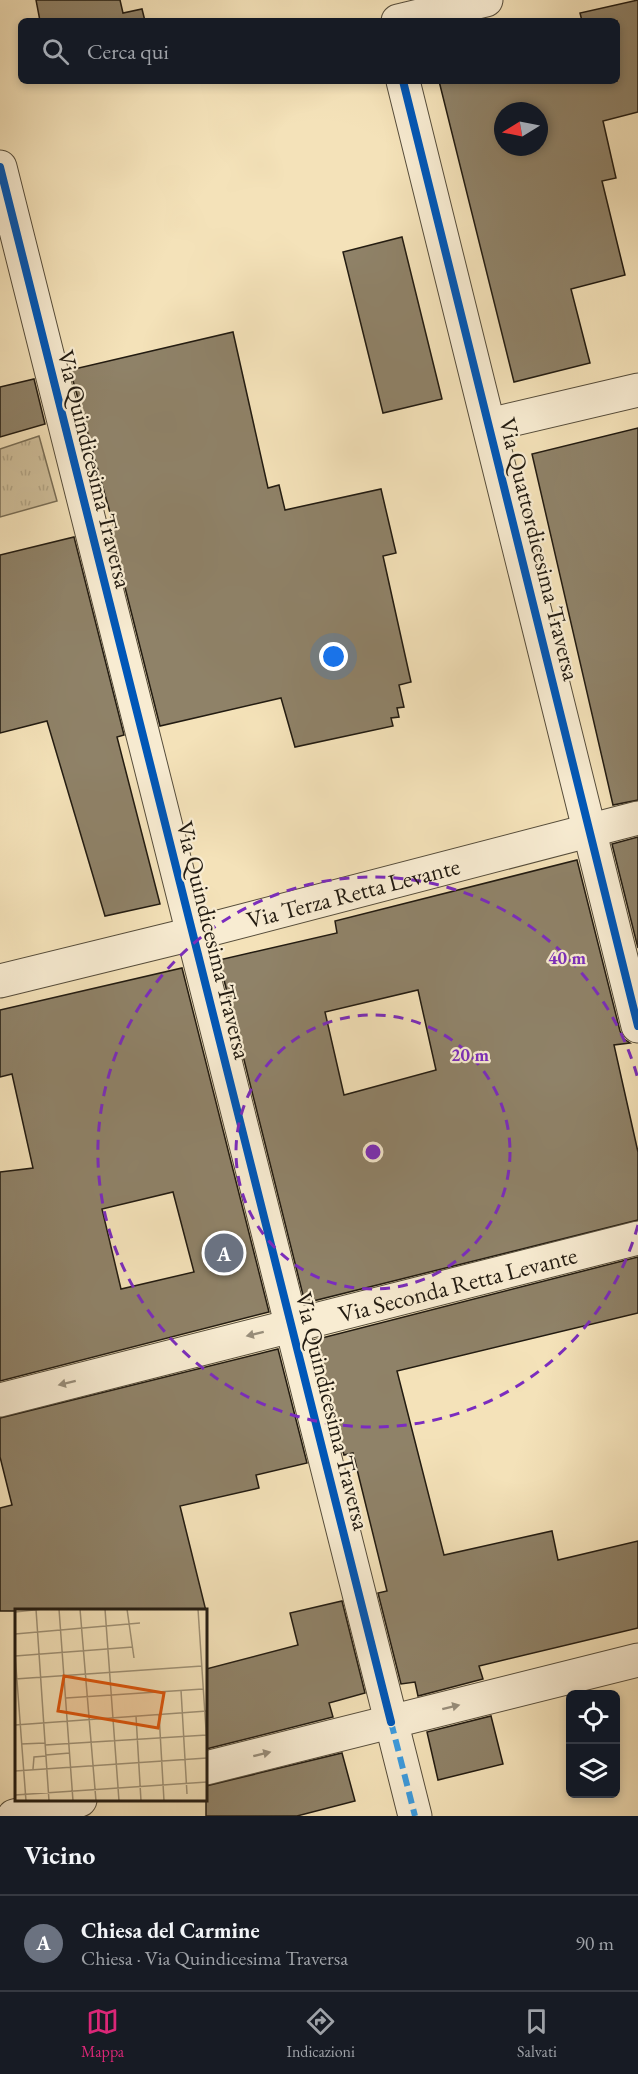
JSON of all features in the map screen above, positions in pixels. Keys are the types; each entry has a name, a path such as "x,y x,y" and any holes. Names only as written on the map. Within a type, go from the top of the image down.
{"street":[{"path":"383,0 387,18"},
{"path":"411,18 486,0"},
{"name":"Via Quattordicesima Traversa","path":"404,84 638,1026"},
{"name":"Via Quindicesima Traversa","path":"0,167 415,1816"},
{"path":"489,425 638,390"},
{"name":"Via Terza Retta Levante","path":"0,981 192,934 638,818"},
{"name":"Via Seconda Retta Levante","path":"0,1400 638,1238"},
{"path":"207,1768 638,1659"},
{"path":"14,1816 76,1801"}],"green space":[{"path":"39,436 57,501 0,517 0,449"}],"building":[{"path":"36,0 120,0 123,13 142,9 144,18 39,18"},
{"path":"638,0 638,112 603,121 616,178 602,181 625,275 571,289 590,363 514,382 440,84 620,84 620,18 581,18 580,13"},
{"path":"402,237 442,399 383,413 343,252"},
{"path":"233,332 268,488 279,485 285,510 381,489 396,553 383,556 411,682 399,685 404,707 397,708 399,717 391,718 393,726 295,747 281,698 160,726 110,528 114,527 70,370"},
{"path":"34,379 45,424 0,437 0,387"},
{"path":"638,428 638,800 613,805 532,454"},
{"path":"74,537 124,735 117,737 160,904 105,916 47,721 0,733 0,555"},
{"path":"638,837 638,948 612,844"},
{"path":"577,860 620,1031 624,1039 630,1043 614,1045 638,1152 638,1220 305,1303 219,960 337,933 335,921","holes":["418,990 436,1070 344,1095 325,1012"]},
{"path":"182,968 269,1312 0,1381 0,1172 33,1168 12,1074 0,1077 0,1010","holes":["173,1192 194,1272 121,1289 102,1209"]},
{"path":"638,1257 638,1313 397,1371 444,1555 552,1531 558,1560 638,1541 638,1628 479,1666 483,1679 418,1696 415,1682 401,1684 378,1593 387,1591 353,1453 344,1455 314,1340"},
{"path":"278,1349 307,1463 256,1475 259,1488 180,1506 206,1609 15,1609 15,1611 0,1611 0,1508 12,1505 0,1457 0,1418"},
{"path":"342,1601 365,1693 329,1703 333,1717 207,1749 207,1669 298,1645 290,1613"},
{"path":"491,1716 503,1764 438,1780 427,1732"},
{"path":"342,1753 355,1801 297,1816 206,1816 207,1786"}],"marked path":[{"path":"391,1722 415,1816"}],"cycle path":[{"path":"404,84 638,1026"},
{"path":"0,167 391,1722"}],"place":[{"name":"Chiesa del Carmine","path":"224,1253"}]}
